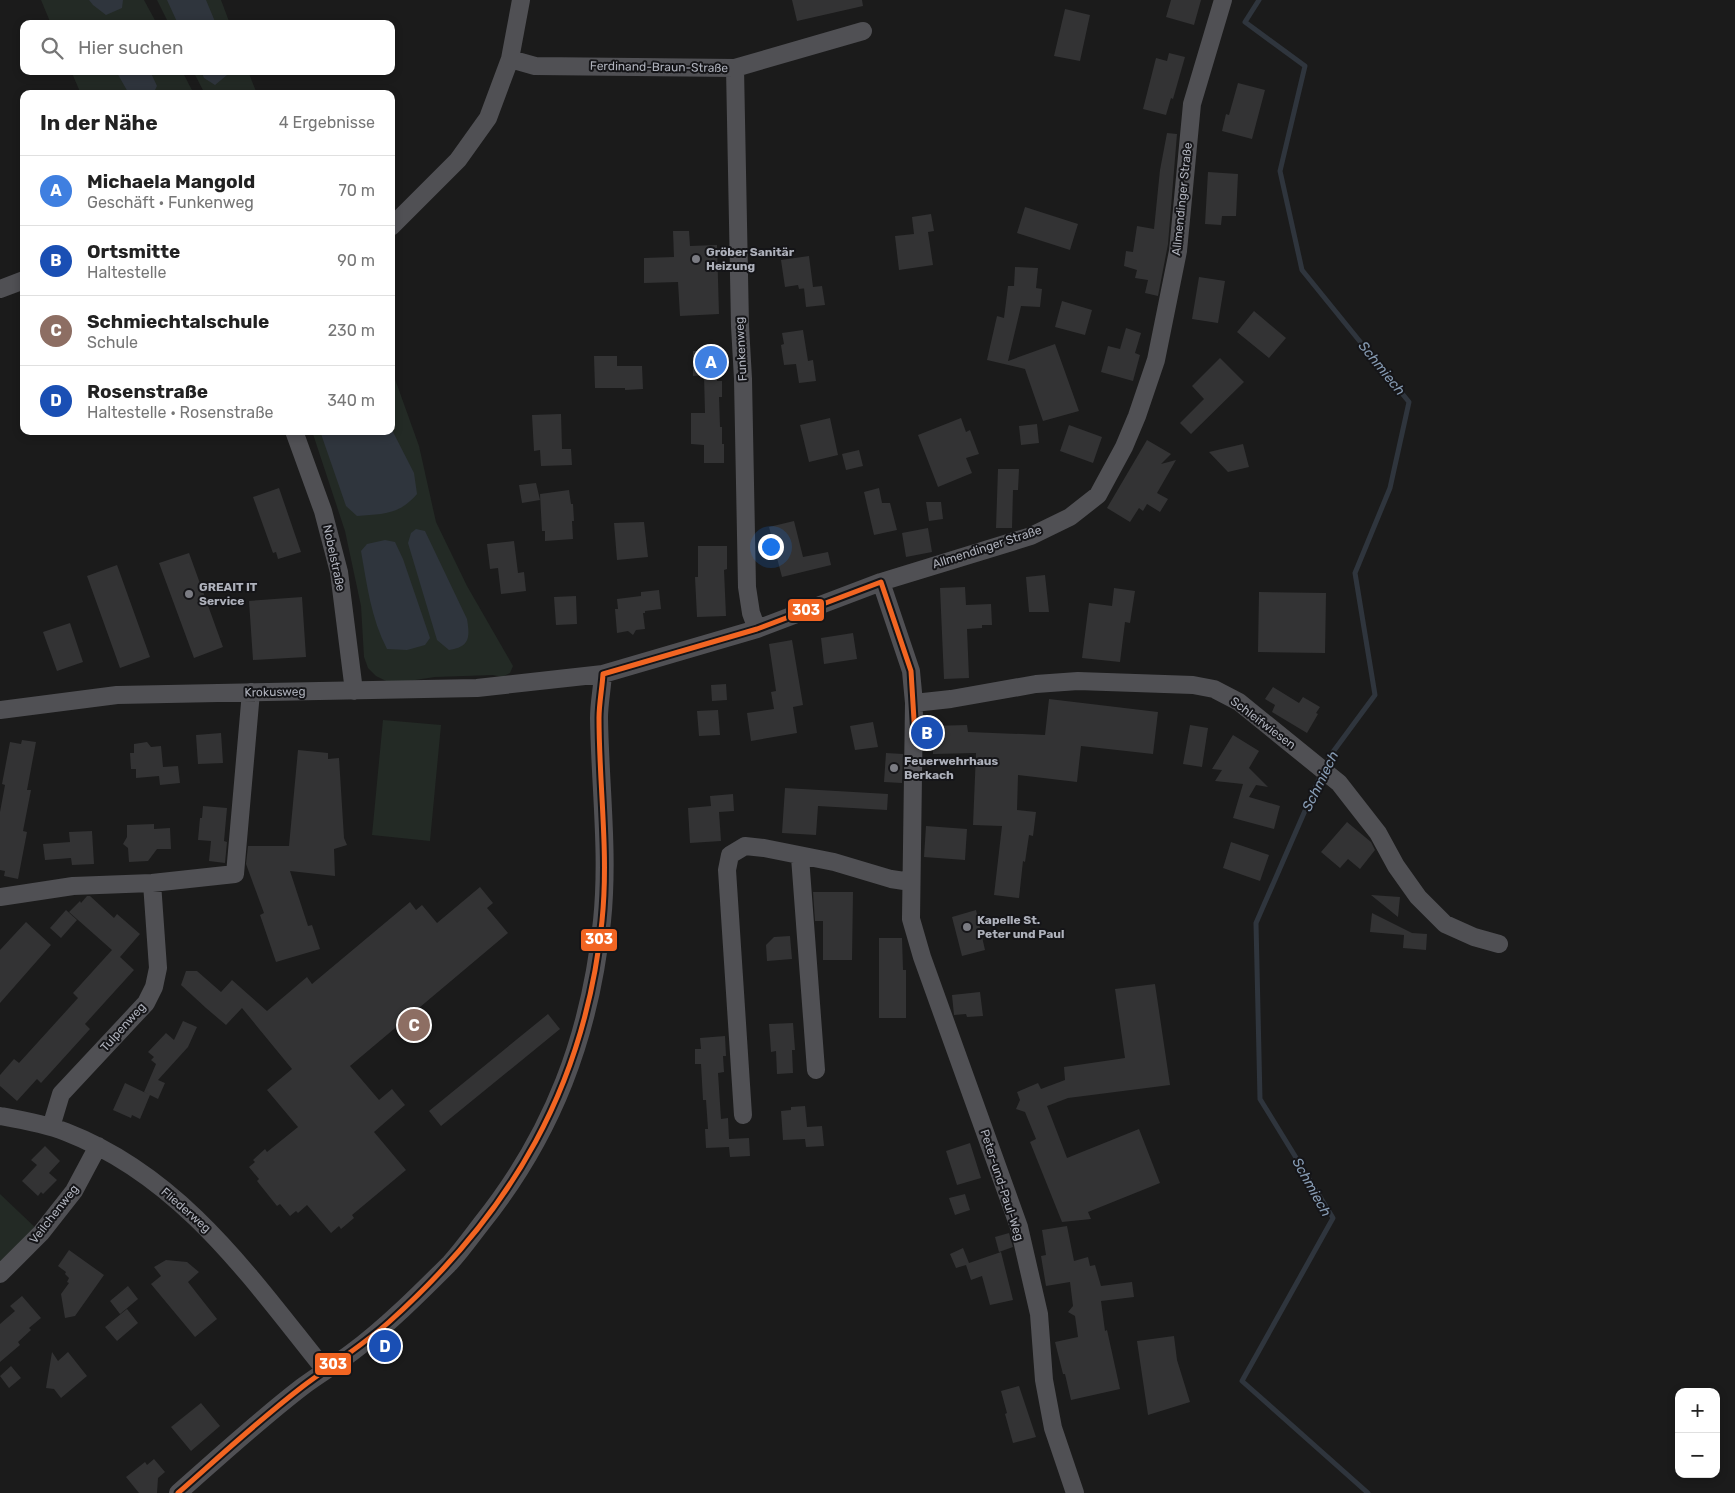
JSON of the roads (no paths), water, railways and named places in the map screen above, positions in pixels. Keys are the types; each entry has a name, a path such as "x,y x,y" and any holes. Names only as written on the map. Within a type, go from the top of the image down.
{"street":[{"path":"395,223 458,160 488,118 510,59 521,0"},
{"name":"Allmendinger Straße","path":"550,680 604,674 757,630 880,582 1031,536 1070,518 1098,495 1131,431 1156,360 1178,251 1192,104 1223,0"},
{"name":"Ferdinand-Braun-Straße","path":"510,59 535,66 735,68 863,31"},
{"name":"Funkenweg","path":"735,68 747,587 751,613 757,630"},
{"path":"0,289 20,282"},
{"name":"Nobelstraße","path":"295,435 323,510 339,572 354,690"},
{"name":"Peter-und-Paul-Weg","path":"880,582 911,671 914,703 911,919 922,957 1018,1227 1038,1314 1044,1380 1053,1428 1075,1493"},
{"path":"178,1493 254,1427 325,1370 351,1353 452,1261 520,1171 534,1146 574,1059 592,990 602,920 605,833 599,716 604,674"},
{"name":"Krokusweg","path":"0,710 117,695 477,688 550,680"},
{"name":"Schleifwiesen","path":"914,703 952,699 1036,684 1078,681 1193,685 1214,689 1239,702 1340,784 1378,833 1396,866 1418,897 1438,918 1445,924 1474,938 1499,944"},
{"path":"0,897 73,886 152,884 235,874 251,692"},
{"path":"743,1115 727,870 730,855 745,846 764,848 800,857 834,862 891,879 911,882"},
{"path":"800,857 816,1070"},
{"name":"Tulpenweg","path":"51,1127 61,1094 143,1006 154,987 158,968 152,884"},
{"name":"Fliederweg","path":"0,1116 51,1127 98,1146 126,1162 172,1196 219,1240 325,1370"},
{"name":"Veilchenweg","path":"0,1274 41,1233 74,1191 98,1146"}],"waterway":[{"name":"Schmiech","path":"1259,0 1245,22 1305,66 1280,171 1302,270 1409,402 1390,488 1355,573 1375,695 1330,756 1325,767"},
{"name":"Schmiech","path":"1321,774 1256,923 1260,1099 1333,1218 1242,1381 1368,1493"}],"place":[{"name":"Gröber Sanitär Heizung","path":"696,259"},
{"name":"Michaela Mangold","path":"711,362"},
{"name":"GREAIT IT Service","path":"189,594"},
{"name":"Ortsmitte","path":"927,733"},
{"name":"Feuerwehrhaus Berkach","path":"894,768"},
{"name":"Kapelle St. Peter und Paul","path":"967,927"},
{"name":"Schmiechtalschule","path":"414,1025"},
{"name":"Rosenstraße","path":"385,1346"}]}
